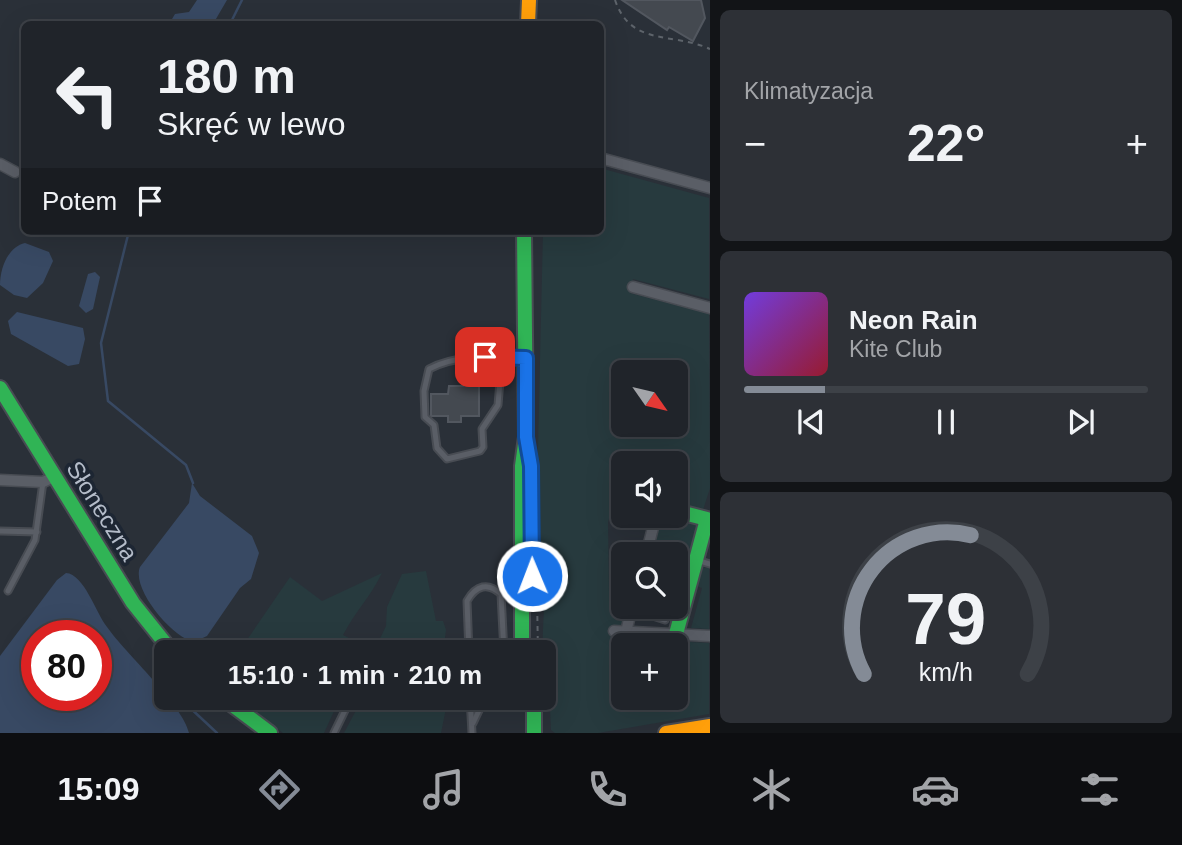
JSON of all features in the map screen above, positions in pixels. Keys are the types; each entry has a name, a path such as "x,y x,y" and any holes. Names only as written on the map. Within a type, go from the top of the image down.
{"main road":[{"path":"528,21 529,0"},
{"path":"522,640 522,466 526,437 524,235"},
{"name":"Słoneczna","path":"0,388 48,479 133,603 163,640"},
{"path":"526,437 531,466 536,640"},
{"path":"676,633 703,562 708,514 688,512"},
{"path":"239,710 270,733"},
{"path":"523,710 523,733"},
{"path":"534,710 534,733"},
{"path":"666,733 709,726"}],"street":[{"path":"604,159 709,188"},
{"path":"0,164 15,172"},
{"path":"632,287 709,308"},
{"path":"0,480 48,479"},
{"path":"626,619 620,631 657,633"},
{"path":"688,635 709,636"}],"lane":[{"path":"502,357 498,405 482,429 483,447 480,451 447,459 436,448 434,425 425,417 426,378 429,369 444,361 502,357 526,358"},
{"path":"8,591 37,532 48,479"},
{"path":"0,531 37,532"},
{"path":"468,640 467,601 477,588 491,586 501,594 504,602 504,640"},
{"path":"334,733 345,710"},
{"path":"470,710 472,733"},
{"path":"471,726 479,710"}],"path":[{"path":"615,0 621,18 649,36 709,49"},
{"path":"536,640 537,596"}],"green space":[{"path":"604,169 709,198 709,299 633,279 630,293 709,314 710,488 703,510 688,506 688,451 611,451 611,511 608,522 611,619 624,619 621,627 614,627 611,633 611,710 688,710 688,642 709,643 709,714 598,733 555,733 551,730 550,710 556,710 556,640 543,640 544,606 537,594 535,577 543,235 604,235"},
{"path":"688,522 700,525 688,578 688,542 653,542 657,528 688,528"},
{"path":"703,568 709,568 709,629 691,628 702,588 696,586"},
{"path":"426,571 436,621 443,621 446,630 445,640 379,640 386,626 387,607 402,574"},
{"path":"382,573 343,635 353,640 247,640 290,577 322,601"},
{"path":"251,710 335,710 324,733 283,733"},
{"path":"356,710 446,710 441,733 344,733"}],"water":[{"path":"197,0 227,0 215,21 172,19 175,14 189,12"},
{"path":"25,243 49,252 53,261 43,283 27,298 14,295 0,285 6,259 14,249"},
{"path":"95,272 100,277 93,309 86,313 79,306 88,274"},
{"path":"17,312 83,328 85,339 79,364 68,366 11,334 8,321"},
{"path":"192,483 200,496 252,536 259,553 251,579 240,588 207,636 198,640 185,639 165,622 148,599 139,576 140,567 189,503"},
{"path":"66,573 72,575 84,587 102,620 27,620 57,580"},
{"path":"21,628 21,711 112,711 112,633 154,681 154,710 177,710 189,733 0,733 0,656"}],"building":[{"path":"622,0 701,0 705,18 693,41 669,27 667,30"},
{"path":"496,362 494,386 479,386 479,416 461,416 461,422 448,422 448,416 431,416 431,394 448,394 449,386 463,386 463,364"}],"waterway":[{"path":"232,21 242,0"},
{"path":"128,235 101,343 108,401 186,465 193,483"},
{"path":"192,710 217,733"}],"traffic: fast":[{"path":"522,640 522,466 526,437 524,235"},
{"path":"0,388 133,603 163,640"},
{"path":"676,633 707,519 688,514"},
{"path":"239,710 270,733"},
{"path":"534,710 534,733"}],"traffic: slow":[{"path":"528,21 529,0"},
{"path":"666,733 710,726"}],"route":[{"path":"485,357 526,358 526,437 531,466 532,576"}]}
